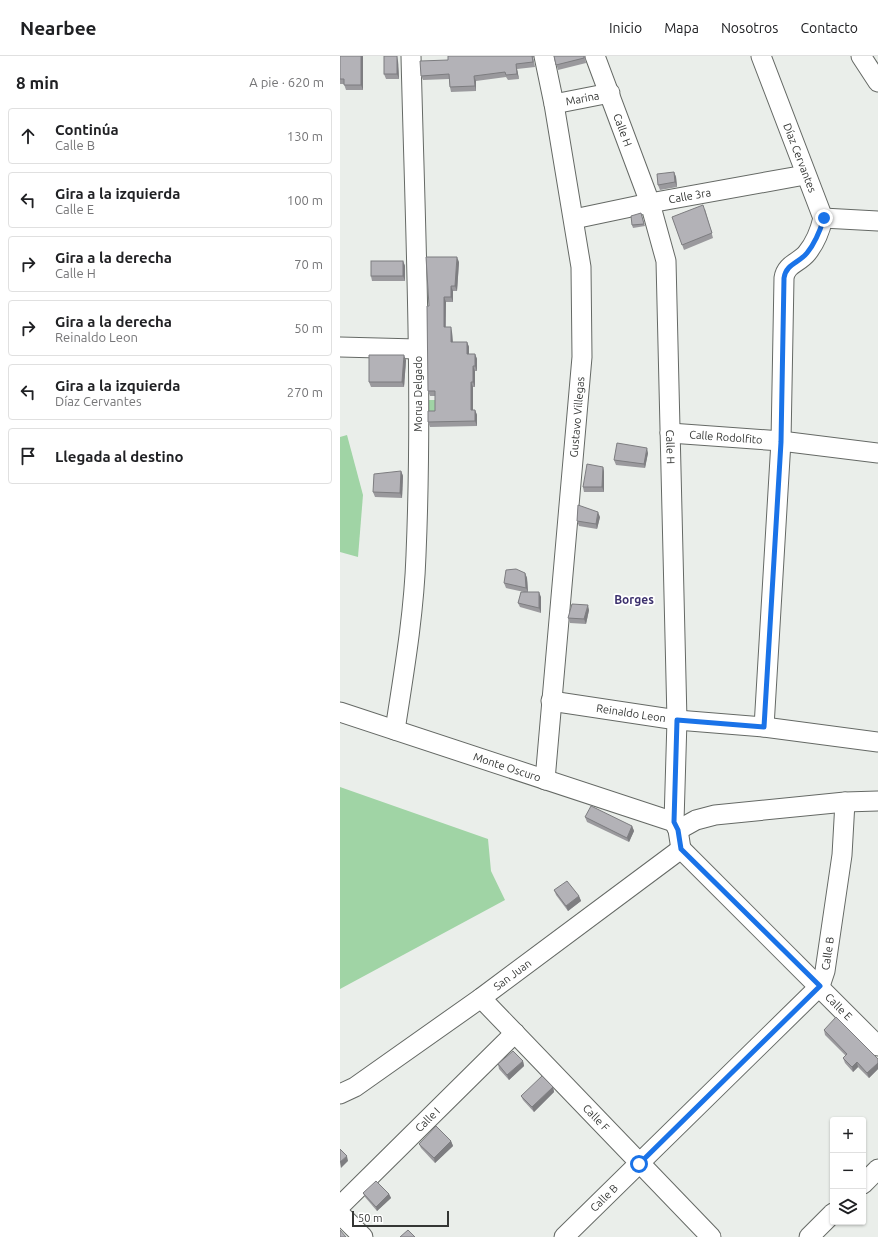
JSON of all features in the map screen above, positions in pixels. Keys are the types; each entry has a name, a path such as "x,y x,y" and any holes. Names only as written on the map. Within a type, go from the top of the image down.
{"street":[{"name":"Morua Delgado","path":"396,730 408,648 416,556 417,349 411,56"},
{"name":"Gustavo Villegas","path":"544,56 554,104 581,267 582,357 545,780"},
{"name":"Calle H","path":"595,56 650,203 666,261 677,720 676,826 681,849"},
{"name":"Díaz Cervantes","path":"760,56 805,174 824,218"},
{"path":"861,56 878,82"},
{"name":"Marina","path":"554,104 610,93"},
{"name":"Calle 3ra","path":"574,219 805,174"},
{"path":"764,727 781,442 785,272 787,267 805,255 812,246 818,236 824,218 878,221"},
{"path":"340,347 417,349"},
{"name":"Calle Rodolfito","path":"670,433 781,442 878,453"},
{"name":"Reinaldo Leon","path":"551,701 677,720 764,727 878,742"},
{"name":"Monte Oscuro","path":"340,712 545,780 676,826"},
{"path":"676,826 715,815 845,802 878,801"},
{"name":"Calle B","path":"564,1237 820,986 825,971 842,855 845,802"},
{"name":"Calle E","path":"681,849 820,986 878,1046"},
{"name":"San Juan","path":"340,1094 355,1087 481,998 681,849"},
{"name":"Calle F","path":"481,998 639,1164 711,1237"},
{"name":"Calle I","path":"340,1206 515,1033"},
{"path":"866,1181 878,1169"},
{"path":"340,1214 363,1237"},
{"path":"809,1237 830,1216"}],"green space":[{"path":"423,400 437,400 437,414 423,414"},
{"path":"347,435 363,495 358,557 340,552 340,437"},
{"path":"340,787 488,839 491,871 505,900 340,989"}],"building":[{"path":"340,56 361,56 361,85 344,85 344,79 340,79"},
{"path":"384,56 397,56 397,74 384,74"},
{"path":"448,56 532,56 533,62 516,64 517,74 506,75 505,72 474,76 475,86 450,87 449,74 421,76 420,61 448,60"},
{"path":"554,56 584,56 584,58 556,65"},
{"path":"674,172 675,182 658,185 657,174"},
{"path":"703,205 712,233 682,245 672,217"},
{"path":"641,213 644,224 632,225 631,216"},
{"path":"426,257 457,257 455,286 451,286 451,297 444,297 444,327 451,327 451,342 467,342 467,354 475,354 473,382 471,382 471,410 475,410 475,421 428,422 428,411 435,411 435,391 428,391 427,306 429,306"},
{"path":"371,261 403,261 403,276 371,276"},
{"path":"369,355 404,355 402,382 369,382"},
{"path":"617,443 647,448 644,464 614,460"},
{"path":"587,464 603,467 602,487 583,487"},
{"path":"401,471 400,493 373,492 374,474"},
{"path":"578,505 598,512 596,524 577,521"},
{"path":"516,569 525,573 526,588 504,583 506,570"},
{"path":"521,592 539,592 539,608 518,603"},
{"path":"572,604 588,605 584,619 568,618"},
{"path":"591,806 632,826 627,838 585,817"},
{"path":"567,881 579,896 566,906 554,890"},
{"path":"836,1017 878,1059 878,1063 867,1073 857,1062 852,1067 843,1058 847,1054 824,1030"},
{"path":"513,1051 523,1061 507,1075 498,1064"},
{"path":"542,1076 553,1087 532,1107 521,1096"},
{"path":"436,1126 451,1141 434,1158 419,1144"},
{"path":"340,1149 347,1156 340,1162"},
{"path":"376,1181 389,1194 376,1207 363,1193"},
{"path":"340,1230 346,1237 340,1237"},
{"path":"408,1230 415,1237 400,1237"}],"district":[{"name":"Borges","path":"634,599"}],"route":[{"path":"639,1164 820,986 681,849 678,830 674,822 677,720 764,727 781,442 784,278 787,267 805,255 812,246 818,236 824,218"}]}
